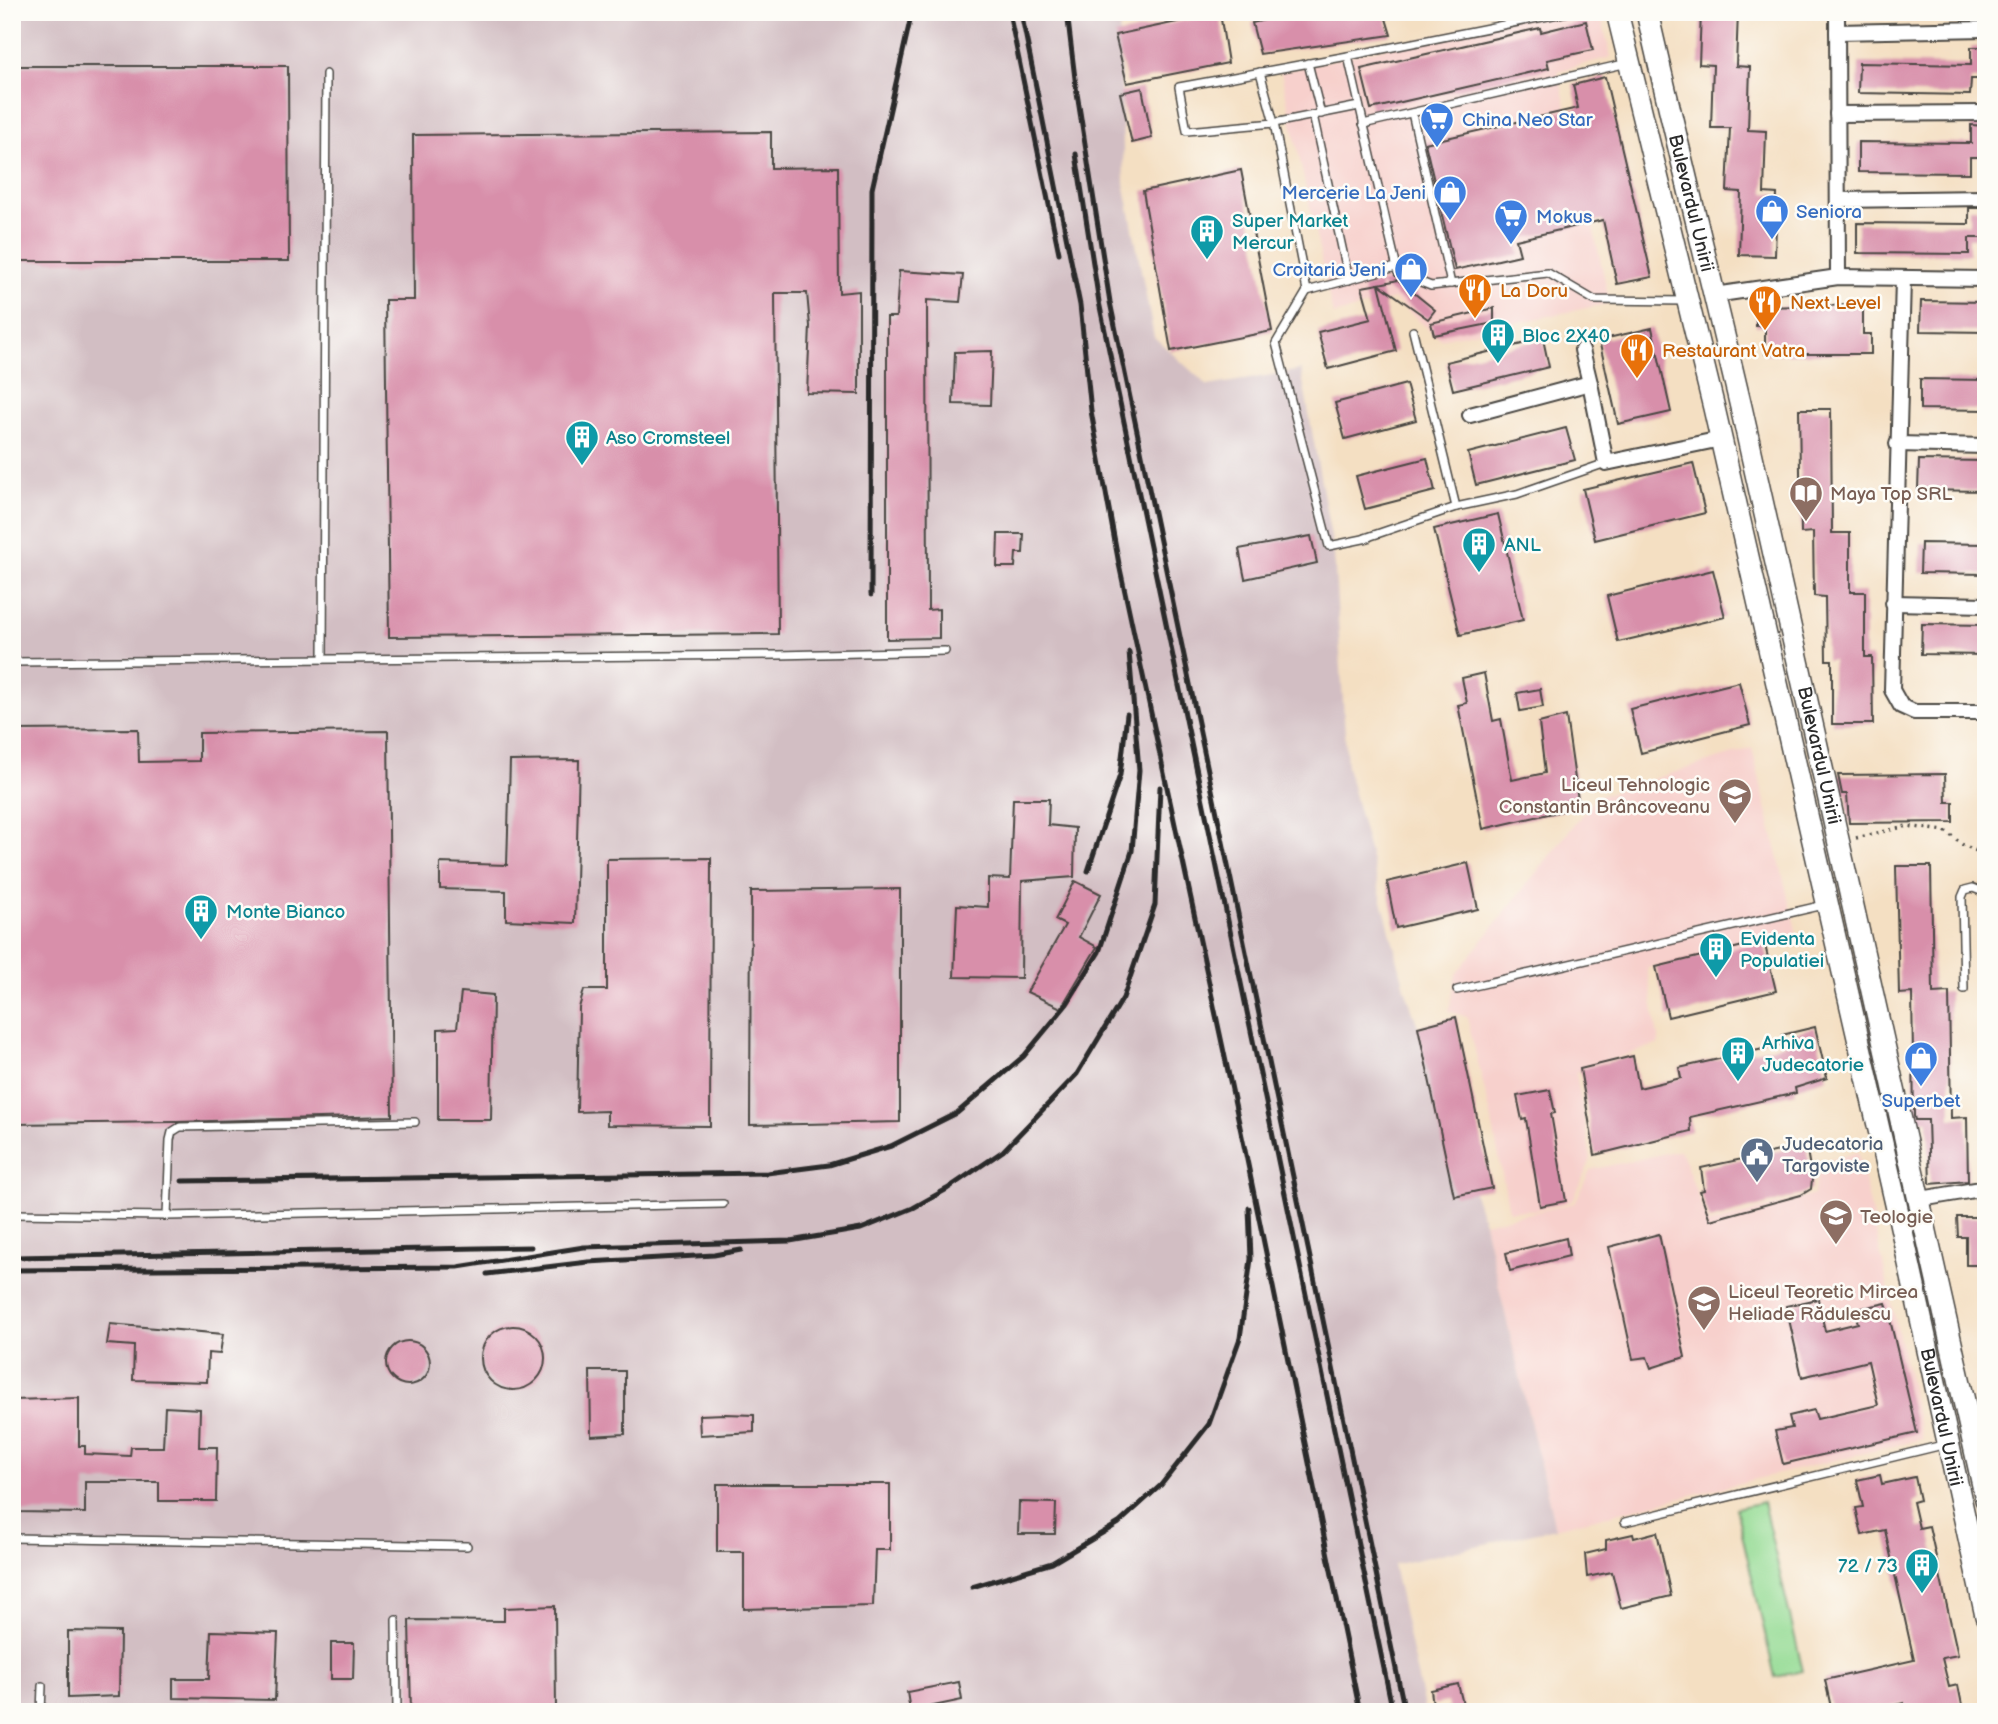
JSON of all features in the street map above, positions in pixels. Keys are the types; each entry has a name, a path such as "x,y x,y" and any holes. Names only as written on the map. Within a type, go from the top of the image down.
{"main road":[{"name":"Bulevardul Unirii","path":"1617,12 1721,439 1896,1204 1986,1616"},
{"name":"Bulevardul Unirii","path":"1647,12 1747,435 1921,1199 1986,1499"},
{"path":"1688,301 1714,295"},
{"path":"1721,439 1747,435"},
{"path":"1896,1204 1921,1199"},
{"path":"1947,1444 1973,1438"}],"street":[{"path":"1837,12 1838,277"},
{"path":"1837,32 1986,29"},
{"path":"1837,114 1986,113"},
{"path":"1838,200 1986,198"},
{"path":"1714,295 1838,277 1986,279"},
{"path":"1903,279 1892,690 1901,706 1914,712 1986,712"},
{"path":"1582,350 1606,463 1721,439"},
{"path":"1470,415 1590,383"},
{"path":"1897,444 1986,446"},
{"path":"1893,603 1986,604"},
{"path":"1921,1199 1986,1188"}],"lane":[{"path":"1359,106 1274,123 1187,131 1179,87 1568,12"},
{"path":"1348,56 1398,272 1431,286 1548,274 1594,300 1688,301"},
{"path":"1363,124 1630,62"},
{"path":"1308,63 1349,280"},
{"path":"1260,72 1274,123 1307,291 1276,343 1329,546 1368,538 1456,507 1517,494 1606,463"},
{"path":"323,659 326,74"},
{"path":"1412,113 1451,284"},
{"path":"1307,291 1396,267"},
{"path":"1413,331 1456,507"},
{"path":"1343,539 1368,538"},
{"path":"12,662 945,651"},
{"path":"1964,989 1962,897 1965,890 1973,888 1986,893"},
{"path":"1457,990 1827,904"},
{"path":"167,1216 170,1140 172,1132 180,1127 415,1122"},
{"path":"12,1214 167,1216 723,1204"},
{"path":"1625,1522 1947,1444"},
{"path":"12,1538 467,1546"},
{"path":"396,1620 397,1712"},
{"path":"41,1712 42,1686"}],"path":[{"path":"1849,840 1908,826 1945,831 1963,845 1986,855"}],"shaded area":[{"path":"12,12 1119,12 1124,182 1154,337 1208,386 1301,370 1334,554 1347,767 1405,988 1484,1223 1555,1528 1393,1565 1425,1712 12,1712"},
{"path":"1537,12 1600,12 1611,57 1558,71 1610,303 1440,339 1394,299 1333,315 1281,72"},
{"path":"1752,748 1797,934 1647,968 1659,1044 1576,1072 1591,1159 1573,1201 1537,1210 1509,1211 1491,1116 1467,1017 1449,1011 1456,974 1596,797"},
{"name":"Liceul Teoretic Mircea Heliade Rădulescu","path":"1680,1150 1709,1224 1813,1195 1818,1173 1827,1161 1858,1152 1922,1439 1555,1528 1484,1223 1575,1203 1590,1170"}],"green space":[{"path":"1763,1502 1803,1671 1775,1677 1736,1508"}],"building":[{"path":"1300,12 1384,12 1391,35 1260,54 1252,23"},
{"path":"1701,12 1738,12 1736,66 1750,67 1748,130 1766,131 1764,193 1777,194 1775,256 1739,255 1741,192 1727,191 1730,128 1711,128 1713,65 1699,64"},
{"path":"1220,13 1228,63 1127,83 1115,35"},
{"path":"1586,21 1593,50 1547,60 1549,68 1371,109 1361,69 1540,28 1541,32"},
{"path":"1971,47 1986,47 1986,79 1971,79 1970,95 1858,93 1859,63 1971,65"},
{"path":"12,66 288,66 289,261 12,261"},
{"path":"1605,77 1652,277 1617,284 1603,220 1516,240 1520,255 1455,270 1425,143 1578,108 1573,85"},
{"path":"1142,88 1152,138 1132,143 1120,93"},
{"path":"1971,125 1986,126 1986,157 1970,157 1970,173 1858,172 1858,142 1971,143"},
{"name":"Aso Cromsteel","path":"771,132 771,168 838,167 839,293 859,291 859,394 807,393 810,326 807,293 775,293 778,634 389,637 385,300 414,300 413,135"},
{"name":"Super Market Mercur","path":"1241,170 1272,331 1171,351 1143,191"},
{"path":"1969,208 1986,208 1986,238 1969,238 1969,254 1857,253 1857,223 1969,224"},
{"path":"899,271 963,275 960,302 927,300 928,610 939,609 939,638 887,639 887,317 896,317"},
{"path":"1398,280 1435,310 1428,319 1379,284"},
{"path":"1379,284 1396,351 1328,369 1318,332 1371,319 1362,287"},
{"path":"1921,301 1986,302 1986,332 1920,331"},
{"path":"1863,305 1863,334 1871,334 1871,354 1765,354 1765,326 1756,326 1756,307"},
{"name":"La Doru","path":"1494,308 1494,323 1434,335 1431,323"},
{"path":"1652,328 1671,412 1618,424 1599,340"},
{"name":"Bloc 2X40","path":"1543,339 1549,367 1453,390 1446,362"},
{"path":"992,351 990,405 953,404 955,352"},
{"path":"1920,379 1986,380 1986,410 1920,409"},
{"path":"1406,384 1416,420 1345,439 1335,403"},
{"path":"1799,409 1831,409 1832,533 1850,533 1850,592 1865,592 1865,657 1872,657 1873,724 1832,724 1832,660 1826,660 1825,597 1814,596 1813,532 1801,533"},
{"path":"1566,428 1575,460 1476,485 1468,453"},
{"path":"1427,458 1435,491 1365,509 1356,476"},
{"path":"1919,460 1986,461 1986,491 1918,490"},
{"path":"1693,463 1705,513 1595,540 1583,489"},
{"name":"ANL","path":"1498,514 1523,620 1460,635 1434,529"},
{"path":"998,534 1024,534 1023,553 1016,553 1015,567 997,567"},
{"path":"1311,536 1317,563 1245,579 1239,549"},
{"path":"1921,543 1986,544 1986,574 1920,573"},
{"path":"1713,570 1725,617 1618,642 1607,596"},
{"path":"1922,624 1986,625 1986,655 1921,654"},
{"path":"1484,673 1493,721 1501,719 1512,780 1545,773 1539,723 1566,716 1579,807 1483,829 1458,705 1467,703 1462,678"},
{"path":"1739,682 1750,725 1641,753 1630,709"},
{"path":"1540,689 1543,707 1520,711 1517,693"},
{"name":"Monte Bianco","path":"138,729 139,762 199,761 199,733 388,731 392,1116 12,1124 12,730"},
{"path":"579,760 575,923 506,920 506,891 440,889 440,863 507,865 510,761"},
{"path":"1945,774 1946,802 1953,802 1953,822 1849,823 1847,794 1842,794 1838,775"},
{"path":"1013,799 1049,799 1048,825 1075,828 1074,877 1022,881 1021,978 954,977 957,905 988,907 988,878 1010,879"},
{"path":"711,858 710,1126 607,1125 607,1111 577,1112 579,1008 584,990 607,990 607,859"},
{"path":"1468,863 1478,909 1396,928 1387,882"},
{"path":"1896,866 1931,866 1933,993 1949,992 1951,1118 1967,1117 1968,1181 1930,1184 1928,1120 1915,1120 1914,1116 1912,993 1899,994"},
{"path":"1075,881 1101,894 1079,937 1097,947 1061,1008 1027,992 1065,925 1055,920"},
{"path":"900,889 900,1122 750,1125 751,891"},
{"name":"Evidenta Populatiei","path":"1764,941 1776,991 1668,1017 1656,967"},
{"path":"461,992 493,995 491,1120 438,1120 438,1029 457,1028"},
{"path":"1456,1017 1492,1188 1454,1196 1418,1027"},
{"path":"1815,1027 1827,1078 1795,1088 1796,1093 1690,1117 1691,1131 1595,1155 1580,1069 1633,1056 1639,1088 1681,1078 1679,1068 1785,1044 1782,1035"},
{"path":"1550,1090 1555,1113 1551,1114 1566,1201 1540,1206 1526,1119 1522,1120 1517,1096"},
{"name":"Judecatoria Targoviste","path":"1806,1145 1812,1179 1811,1189 1801,1195 1710,1220 1700,1191 1704,1190 1701,1168"},
{"path":"1957,1217 1986,1217 1986,1265 1966,1265 1966,1237 1958,1237"},
{"path":"1659,1234 1685,1357 1651,1368 1647,1357 1633,1359 1609,1247"},
{"path":"1566,1238 1569,1256 1510,1271 1506,1253"},
{"path":"1818,1299 1825,1331 1858,1323 1854,1310 1886,1303 1917,1433 1783,1464 1775,1431 1792,1428 1789,1416 1814,1410 1817,1419 1878,1405 1868,1361 1802,1377 1786,1306"},
{"path":"110,1324 223,1334 220,1354 208,1353 207,1382 133,1380 134,1346 107,1344"},
{"path":"513,1326 531,1332 539,1340 545,1358 539,1376 531,1384 513,1390 495,1384 487,1376 481,1358 487,1340 495,1332"},
{"path":"408,1341 423,1348 430,1363 423,1378 408,1385 393,1378 386,1363 393,1348"},
{"path":"590,1371 625,1371 625,1434 591,1436"},
{"path":"79,1398 79,1446 85,1446 85,1454 130,1456 131,1447 163,1447 165,1407 200,1409 199,1447 217,1447 216,1501 159,1501 159,1482 85,1482 85,1513 16,1512 13,1400"},
{"path":"699,1415 754,1415 754,1432 700,1435"},
{"name":"72 / 73","path":"1880,1475 1882,1484 1915,1477 1920,1500 1913,1502 1919,1528 1929,1526 1958,1655 1942,1658 1949,1687 1958,1685 1963,1710 1906,1712 1904,1703 1865,1712 1832,1712 1825,1680 1914,1660 1885,1530 1862,1535 1856,1508 1863,1507 1857,1480"},
{"path":"717,1484 890,1484 890,1550 875,1550 873,1606 744,1609 744,1552 717,1552"},
{"path":"1019,1502 1056,1503 1055,1534 1018,1534"},
{"path":"1657,1532 1671,1596 1621,1608 1612,1572 1587,1577 1585,1554 1606,1549 1606,1540 1633,1534 1634,1538"},
{"path":"555,1606 556,1712 411,1712 409,1620 504,1621 504,1608"},
{"path":"68,1631 120,1632 119,1696 68,1698"},
{"path":"211,1631 278,1633 275,1700 173,1698 173,1679 209,1679"},
{"path":"331,1643 354,1643 353,1679 331,1679"},
{"path":"959,1682 962,1700 910,1711 907,1692"},
{"path":"1458,1684 1465,1712 1449,1712 1447,1702 1433,1705 1431,1690"}],"railway":[{"path":"871,595 872,189 912,12"},
{"path":"1009,12 1059,253"},
{"path":"1021,12 1080,305 1091,411 1119,564 1246,1155 1360,1712"},
{"path":"1067,12 1110,302 1405,1712"},
{"path":"1076,154 1099,302 1393,1712"},
{"path":"182,1181 767,1173 829,1165 891,1146 957,1113 1024,1056 1067,1004 1099,952 1132,851 1139,770 1129,652"},
{"path":"1088,871 1120,775 1127,714"},
{"path":"12,1270 458,1267 584,1247 790,1241 861,1229 913,1208 947,1189 1003,1151 1077,1074 1123,998 1155,905 1160,787"},
{"path":"972,1587 1052,1563 1119,1523 1161,1485 1209,1424 1240,1338 1251,1259 1249,1208"},
{"path":"16,1257 531,1247"},
{"path":"487,1274 588,1262 714,1255 741,1250"}],"place":[{"name":"China Neo Star","path":"1437,149"},
{"name":"Mercerie La Jeni","path":"1450,222"},
{"name":"Seniora","path":"1772,241"},
{"name":"Mokus","path":"1511,246"},
{"name":"Super Market Mercur","path":"1207,261"},
{"name":"Croitaria Jeni","path":"1411,299"},
{"name":"La Doru","path":"1475,320"},
{"name":"Next Level","path":"1765,332"},
{"name":"Bloc 2X40","path":"1498,365"},
{"name":"Restaurant Vatra","path":"1637,380"},
{"name":"Aso Cromsteel","path":"582,467"},
{"name":"Maya Top SRL","path":"1806,523"},
{"name":"ANL","path":"1479,574"},
{"name":"Liceul Tehnologic Constantin Brâncoveanu","path":"1735,825"},
{"name":"Monte Bianco","path":"201,941"},
{"name":"Evidenta Populatiei","path":"1716,979"},
{"name":"Arhiva Judecatorie","path":"1738,1083"},
{"name":"Superbet","path":"1921,1088"},
{"name":"Judecatoria Targoviste","path":"1757,1184"},
{"name":"Teologie","path":"1836,1246"},
{"name":"Liceul Teoretic Mircea Heliade Rădulescu","path":"1704,1332"},
{"name":"72 / 73","path":"1922,1595"}]}
